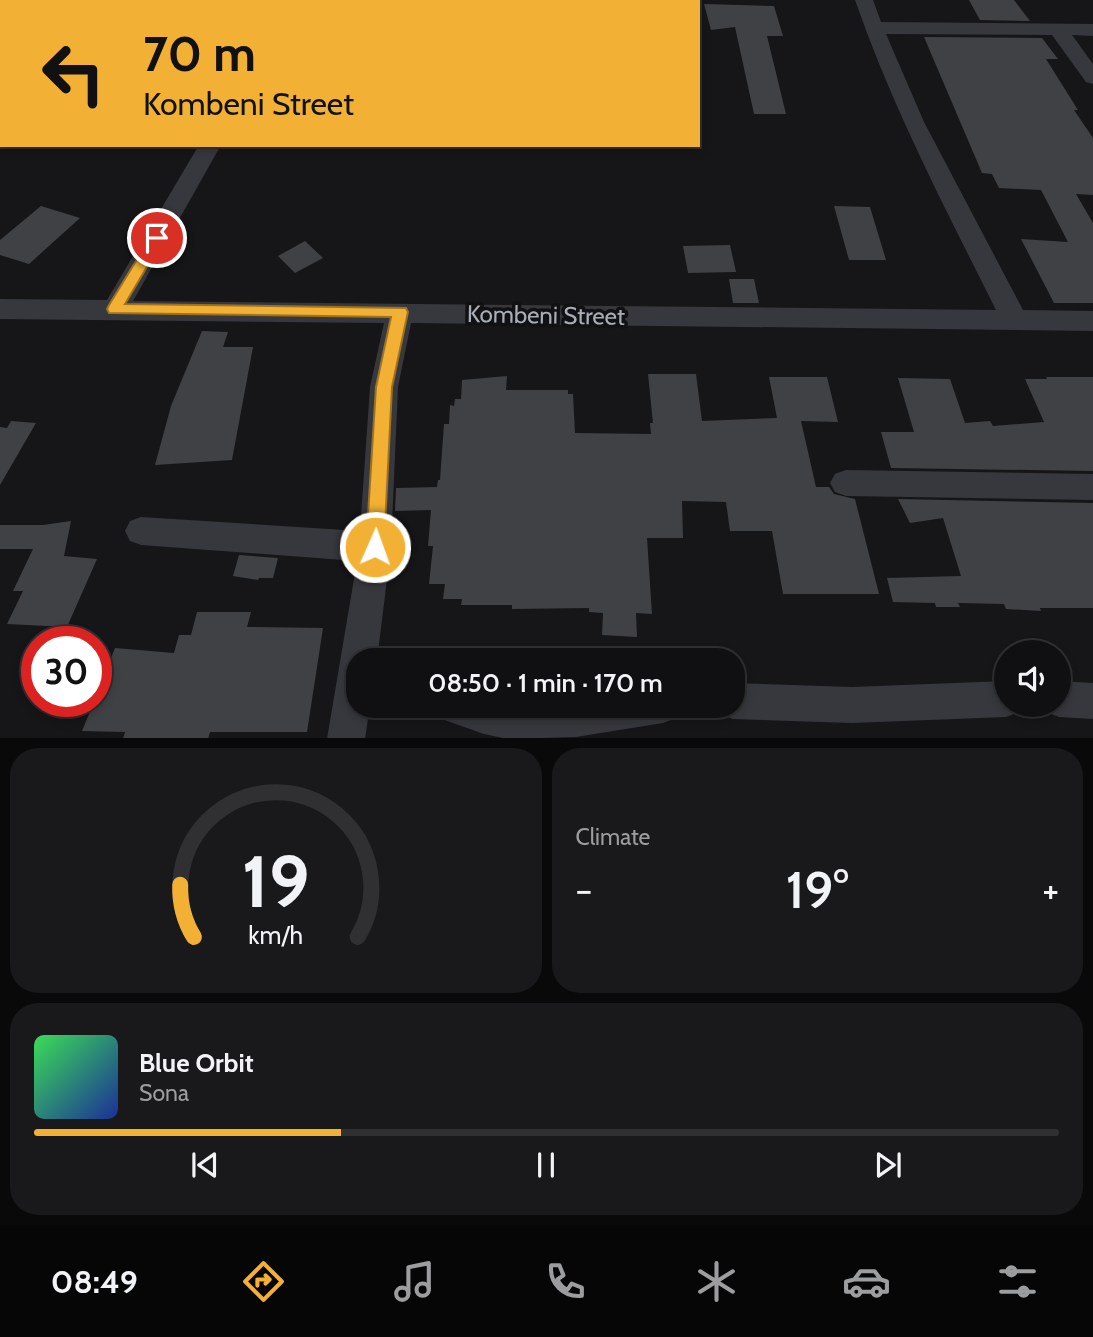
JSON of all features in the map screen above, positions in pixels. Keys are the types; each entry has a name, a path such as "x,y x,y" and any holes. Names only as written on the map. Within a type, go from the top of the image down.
{"street":[{"path":"864,0 873,28 924,140 1014,320"},
{"path":"873,28 1093,30"},
{"path":"1057,29 1093,78"},
{"path":"115,309 209,147"},
{"name":"Kombeni Street","path":"0,309 1093,321"},
{"path":"361,648 375,547 384,387 400,312"},
{"path":"846,483 1093,487"},
{"path":"141,531 375,547"},
{"path":"745,701 852,705 994,699"},
{"path":"1071,700 1093,701"},
{"path":"346,738 350,718"},
{"path":"510,718 590,718"}],"building":[{"path":"969,0 1014,0 1030,21 980,20"},
{"path":"704,4 774,6 783,36 767,36 786,114 754,114 735,27 711,30"},
{"path":"924,37 1042,38 1058,59 1046,59 1093,138 1093,195 1076,194 1093,223 1093,303 1054,303 1021,239 1068,242 1041,190 999,188 992,174 982,173"},
{"path":"41,206 80,218 29,264 0,255 0,240"},
{"path":"834,206 870,207 886,260 849,260"},
{"path":"305,241 323,258 295,273 278,256"},
{"path":"730,245 736,272 688,273 683,246"},
{"path":"729,279 754,279 759,303 733,303"},
{"path":"202,331 228,332 223,347 253,347 232,460 155,465 171,406"},
{"path":"648,374 696,374 702,421 777,418 769,377 827,377 838,422 801,421 816,487 829,487 834,494 855,499 879,594 783,594 772,531 730,531 726,502 682,501 683,538 647,538 652,614 636,613 637,637 602,635 603,613 589,612 589,608 512,609 512,605 461,605 462,599 443,599 445,584 429,584 433,546 428,546 431,510 395,511 396,488 437,487 440,480 444,424 449,424 450,405 454,406 455,399 461,399 462,380 507,376 506,390 568,390 568,394 573,394 575,433 651,434 650,423 653,423"},
{"path":"1046,377 1093,377 1093,471 891,468 881,432 914,432 898,378 950,379 965,423 990,421 993,426 1044,422 1025,379 1047,379"},
{"path":"11,421 36,423 0,485 0,427 7,428"},
{"path":"898,499 1093,503 1093,608 1040,608 1041,611 1006,609 1004,604 958,603 960,607 936,607 935,603 893,602 887,578 961,576 943,518 910,523"},
{"path":"71,521 64,556 97,559 67,626 7,624 23,591 13,591 33,549 0,549 0,525 43,525"},
{"path":"239,555 278,558 273,578 258,580 233,576"},
{"path":"197,612 251,612 247,627 323,628 307,732 210,732 208,738 123,738 125,732 82,731 88,717 112,717 112,655 115,648 174,653 179,635 191,635"}],"route":[{"path":"157,238 115,309 400,312 384,387 375,547"}]}
